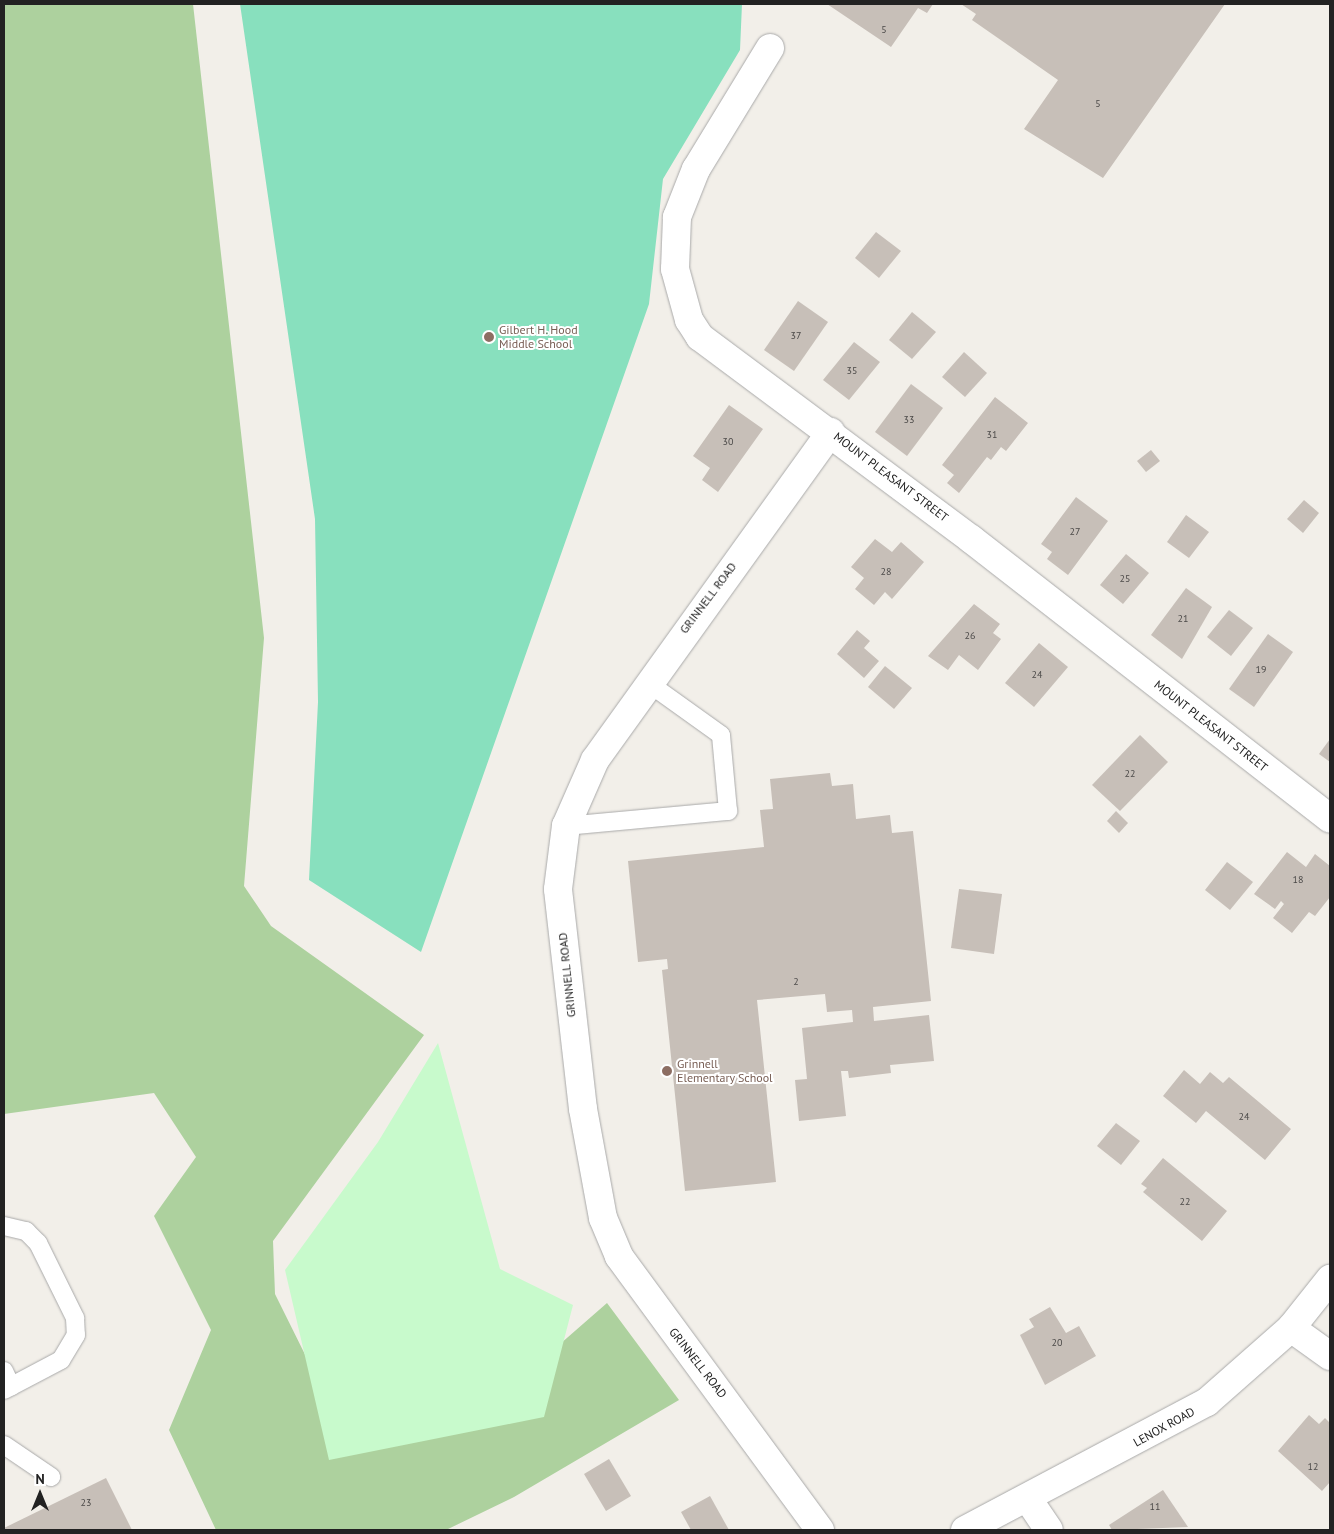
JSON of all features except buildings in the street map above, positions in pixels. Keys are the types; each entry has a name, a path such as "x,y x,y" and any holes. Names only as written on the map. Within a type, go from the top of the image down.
{"street":[{"name":"MOUNT PLEASANT STREET","path":"770,48 684,194 677,217 675,269 689,320 700,337 831,432 1330,818"},
{"name":"GRINNELL ROAD","path":"820,1530 619,1256 603,1218 592,1178 567,986 558,889 566,826 595,760 647,682 831,432"},
{"name":"LENOX ROAD","path":"965,1530 1028,1499 1208,1402 1291,1328 1330,1279"},
{"path":"1291,1328 1330,1356"},
{"path":"1028,1499 1049,1530"}],"lane":[{"path":"566,826 728,811 721,735 647,682"},
{"path":"4,1226 26,1231 38,1243 75,1318 76,1336 60,1360 6,1382"},
{"path":"4,1444 51,1477"}],"green space":[{"path":"4,4 193,4 264,638 244,886 271,926 424,1035 273,1241 275,1294 337,1419 544,1358 607,1303 679,1400 514,1497 446,1530 216,1530 169,1430 211,1330 154,1216 196,1157 154,1093 4,1114"},
{"path":"240,4 742,4 740,50 663,179 649,304 421,952 309,880 318,702 315,519"},
{"path":"438,1043 500,1269 573,1305 544,1417 329,1460 285,1270 378,1142"}],"place":[{"name":"Gilbert H. Hood Middle School","path":"489,337"},
{"name":"Grinnell Elementary School","path":"667,1071"}]}
